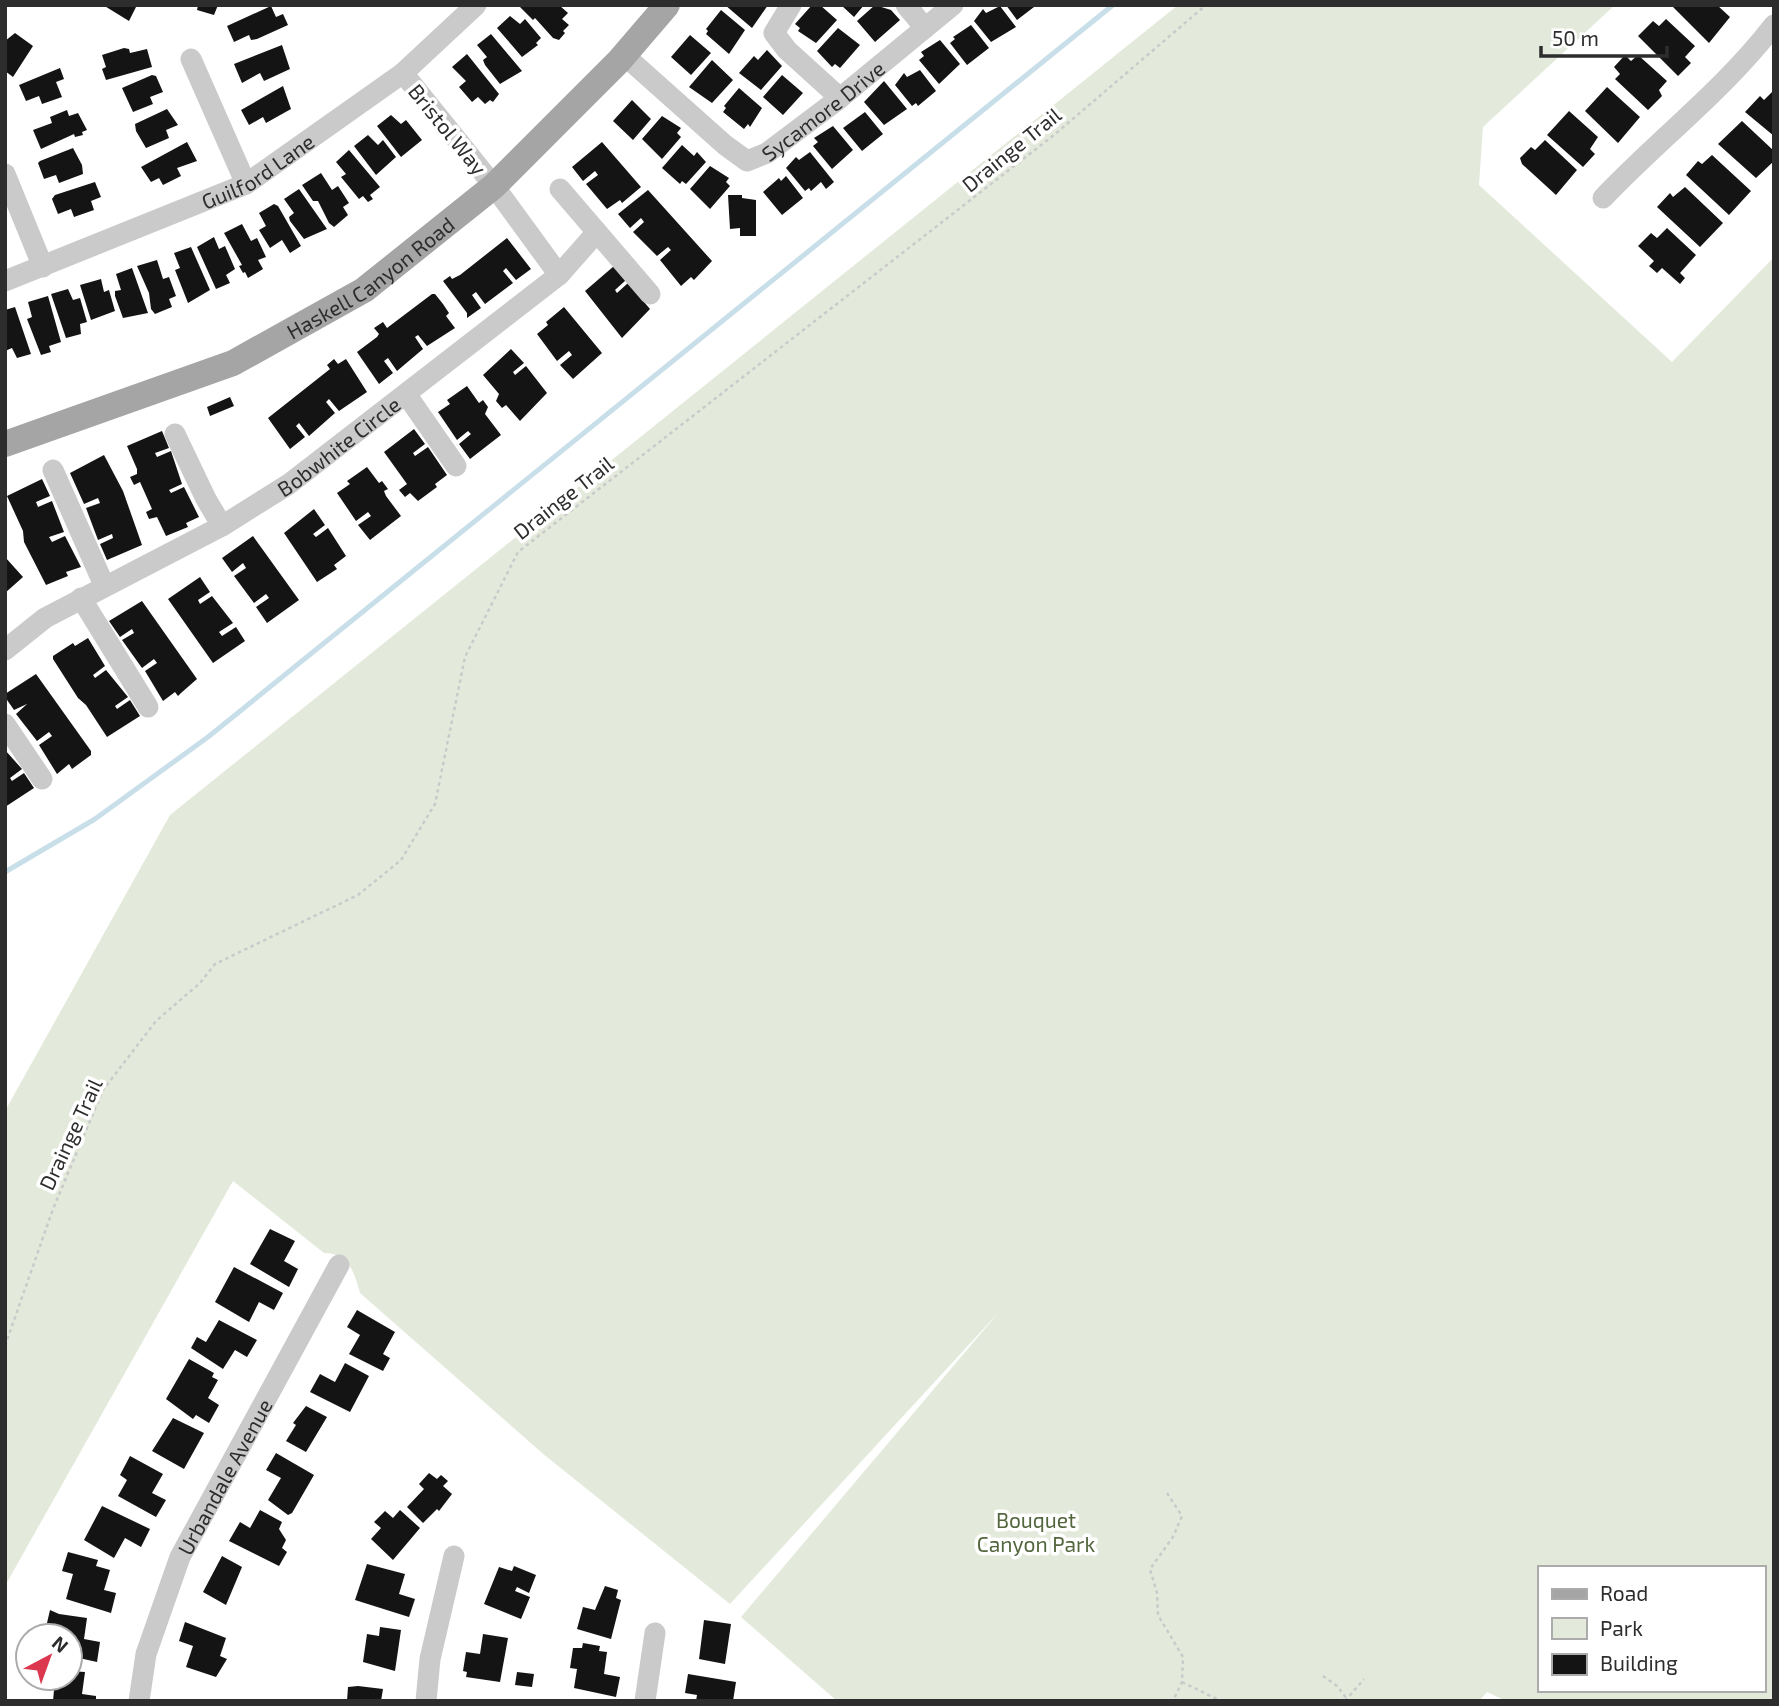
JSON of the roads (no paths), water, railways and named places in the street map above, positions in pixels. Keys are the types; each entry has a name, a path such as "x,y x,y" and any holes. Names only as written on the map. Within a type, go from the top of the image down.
{"main road":[{"name":"Haskell Canyon Road","path":"5,444 233,363 364,290 494,186 624,55 667,5"}],"street":[{"name":"Guilford Lane","path":"5,281 246,184 403,73 476,5"},
{"path":"791,5 774,33 787,50 840,98"},
{"path":"906,5 925,28"},
{"name":"Sycamore Drive","path":"624,55 725,145 747,161 767,153 840,98 953,5"},
{"path":"1603,198 1635,164 1742,66 1774,25"},
{"path":"191,59 246,184"},
{"name":"Bristol Way","path":"403,73 494,186"},
{"path":"5,174 43,267"},
{"path":"494,186 559,275"},
{"path":"560,189 650,294"},
{"name":"Bobwhite Circle","path":"8,642 104,585 222,526 289,484 559,275 597,232"},
{"path":"405,394 456,466"},
{"path":"175,434 222,526"},
{"path":"53,470 104,585"},
{"path":"81,598 148,707"},
{"path":"5,724 42,779"},
{"name":"Urbandale Avenue","path":"139,1701 146,1654 180,1558 339,1265"},
{"path":"426,1701 430,1659 454,1556"},
{"path":"645,1701 655,1633"}],"waterway":[{"path":"5,872 95,819 208,737 1113,5"}],"park label":[{"name":"Bouquet Canyon Park","path":"1036,1531"}]}
